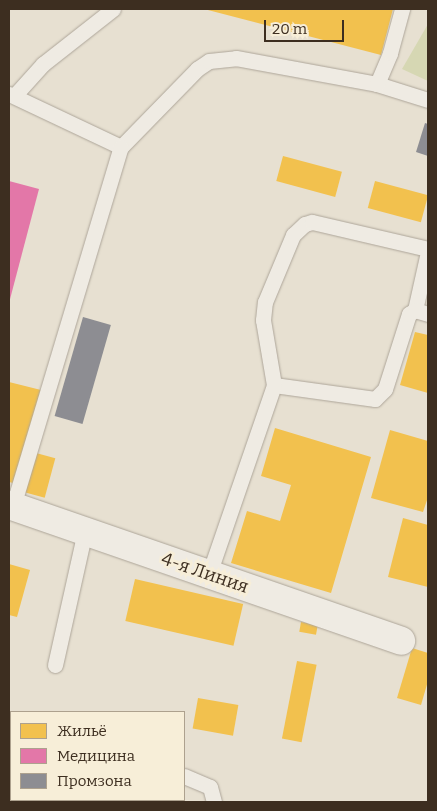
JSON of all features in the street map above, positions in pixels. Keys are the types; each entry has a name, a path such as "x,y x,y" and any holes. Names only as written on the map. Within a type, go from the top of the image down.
{"street":[{"name":"4-я Линия","path":"11,506 401,641"}],"lane":[{"path":"113,9 43,64 12,94 121,147"},
{"path":"377,84 390,53 402,9"},
{"path":"11,506 121,147 197,69 209,61 236,58 377,84 428,100"},
{"path":"209,574 274,385 263,320 265,302 271,281 298,229 312,222 428,250 421,312 409,314 385,389 379,397 364,399 274,385"},
{"path":"55,665 85,531"},
{"path":"185,776 210,787 214,802"}],"green space":[{"path":"428,24 428,81 402,69"}],"building: Жильё":[{"path":"204,9 393,9 381,55"},
{"path":"283,156 342,172 335,197 276,181"},
{"path":"375,181 428,195 421,222 368,208"},
{"path":"415,332 428,335 428,393 400,385"},
{"path":"9,382 41,390 17,484 9,482"},
{"path":"275,428 371,457 331,593 231,563 247,511 280,521 291,485 261,476"},
{"path":"390,430 428,441 428,497 423,512 371,498"},
{"path":"36,453 55,458 45,498 25,493"},
{"path":"403,518 428,525 428,587 388,577"},
{"path":"9,564 30,570 17,617 9,615"},
{"path":"135,579 243,604 233,646 125,621"},
{"path":"301,622 318,625 316,635 299,632"},
{"path":"412,648 428,653 428,681 421,705 397,698"},
{"path":"297,661 317,665 302,742 282,739"},
{"path":"198,698 238,705 233,736 193,729"}],"building: Медицина":[{"path":"9,181 39,189 9,303"}],"building: Промзона":[{"path":"425,123 428,124 428,156 416,152"},
{"path":"83,317 111,325 82,424 55,416"}]}
